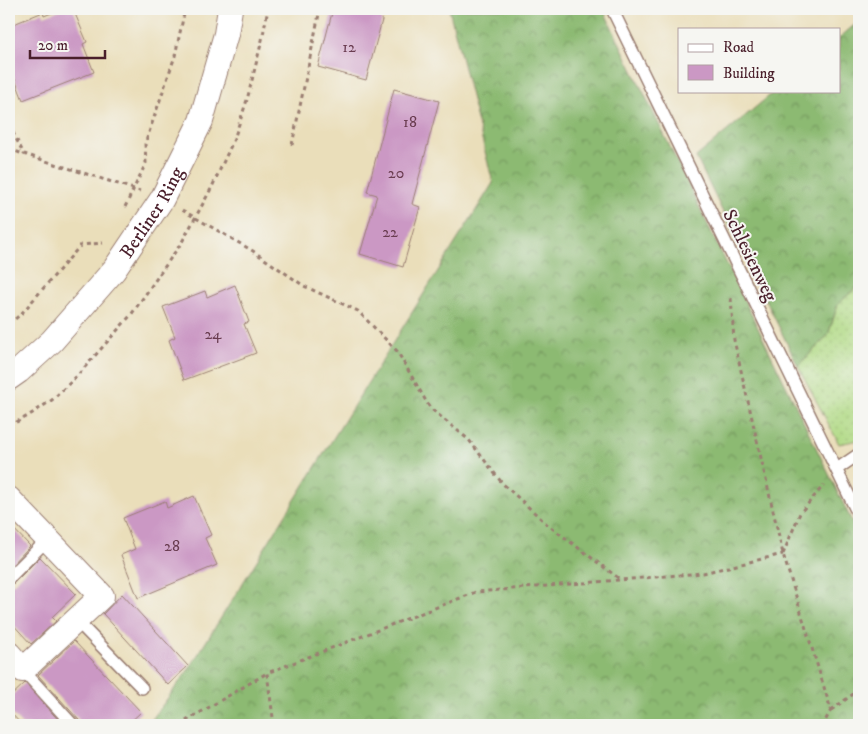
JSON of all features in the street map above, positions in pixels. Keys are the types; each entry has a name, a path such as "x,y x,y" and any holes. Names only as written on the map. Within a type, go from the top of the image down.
{"street":[{"name":"Berliner Ring","path":"9,378 52,340 114,270 162,199 201,121 226,34 230,9"},
{"path":"9,499 102,596 76,620 16,662"}],"lane":[{"name":"Schlesienweg","path":"612,9 859,516"},
{"path":"837,469 859,454"},
{"path":"9,578 48,540"},
{"path":"76,620 142,688"},
{"path":"16,662 73,725"}],"path":[{"path":"122,212 146,163 145,144 176,56 185,9"},
{"path":"9,426 52,400 77,376 130,315 182,242 234,139 247,100 268,9"},
{"path":"292,145 320,9"},
{"path":"9,125 24,154"},
{"path":"9,149 162,199"},
{"path":"195,217 253,251 304,286 358,311 397,350 430,408 469,440 502,483 548,525 621,580"},
{"path":"9,324 21,314 81,245 106,243"},
{"path":"731,295 734,340 783,554 831,710"},
{"path":"783,554 800,513 837,469"},
{"path":"179,725 267,673 476,592 703,573 783,554"},
{"path":"267,673 274,725"},
{"path":"823,725 831,710 859,690"}],"green space":[{"path":"449,9 603,9 859,536 859,725 148,725 189,669 493,183"},
{"path":"859,21 859,285 838,304 828,335 798,366 696,157 774,92 840,92 840,37"},
{"path":"859,285 859,440 839,444 798,366 828,335 838,304"}],"building":[{"path":"62,9 73,9 87,42 83,44 94,72 23,100 9,64 9,26 43,12 44,16"},
{"path":"333,9 385,9 366,80 318,67"},
{"path":"394,89 439,101 412,204 420,207 403,267 360,254 377,195 367,192"},
{"path":"235,285 249,322 244,324 256,353 184,380 169,340 175,337 163,307 205,291 207,297"},
{"path":"194,496 211,535 205,538 217,565 138,598 121,555 135,549 123,518 165,501 167,508"},
{"path":"9,524 30,546 9,568"},
{"path":"40,557 76,594 52,617 56,621 31,644 9,620 9,585 14,583"},
{"path":"122,594 188,666 168,685 103,614"},
{"path":"74,641 141,712 127,725 80,725 79,720 38,675"},
{"path":"25,683 63,725 22,725 9,711 9,698"}]}
